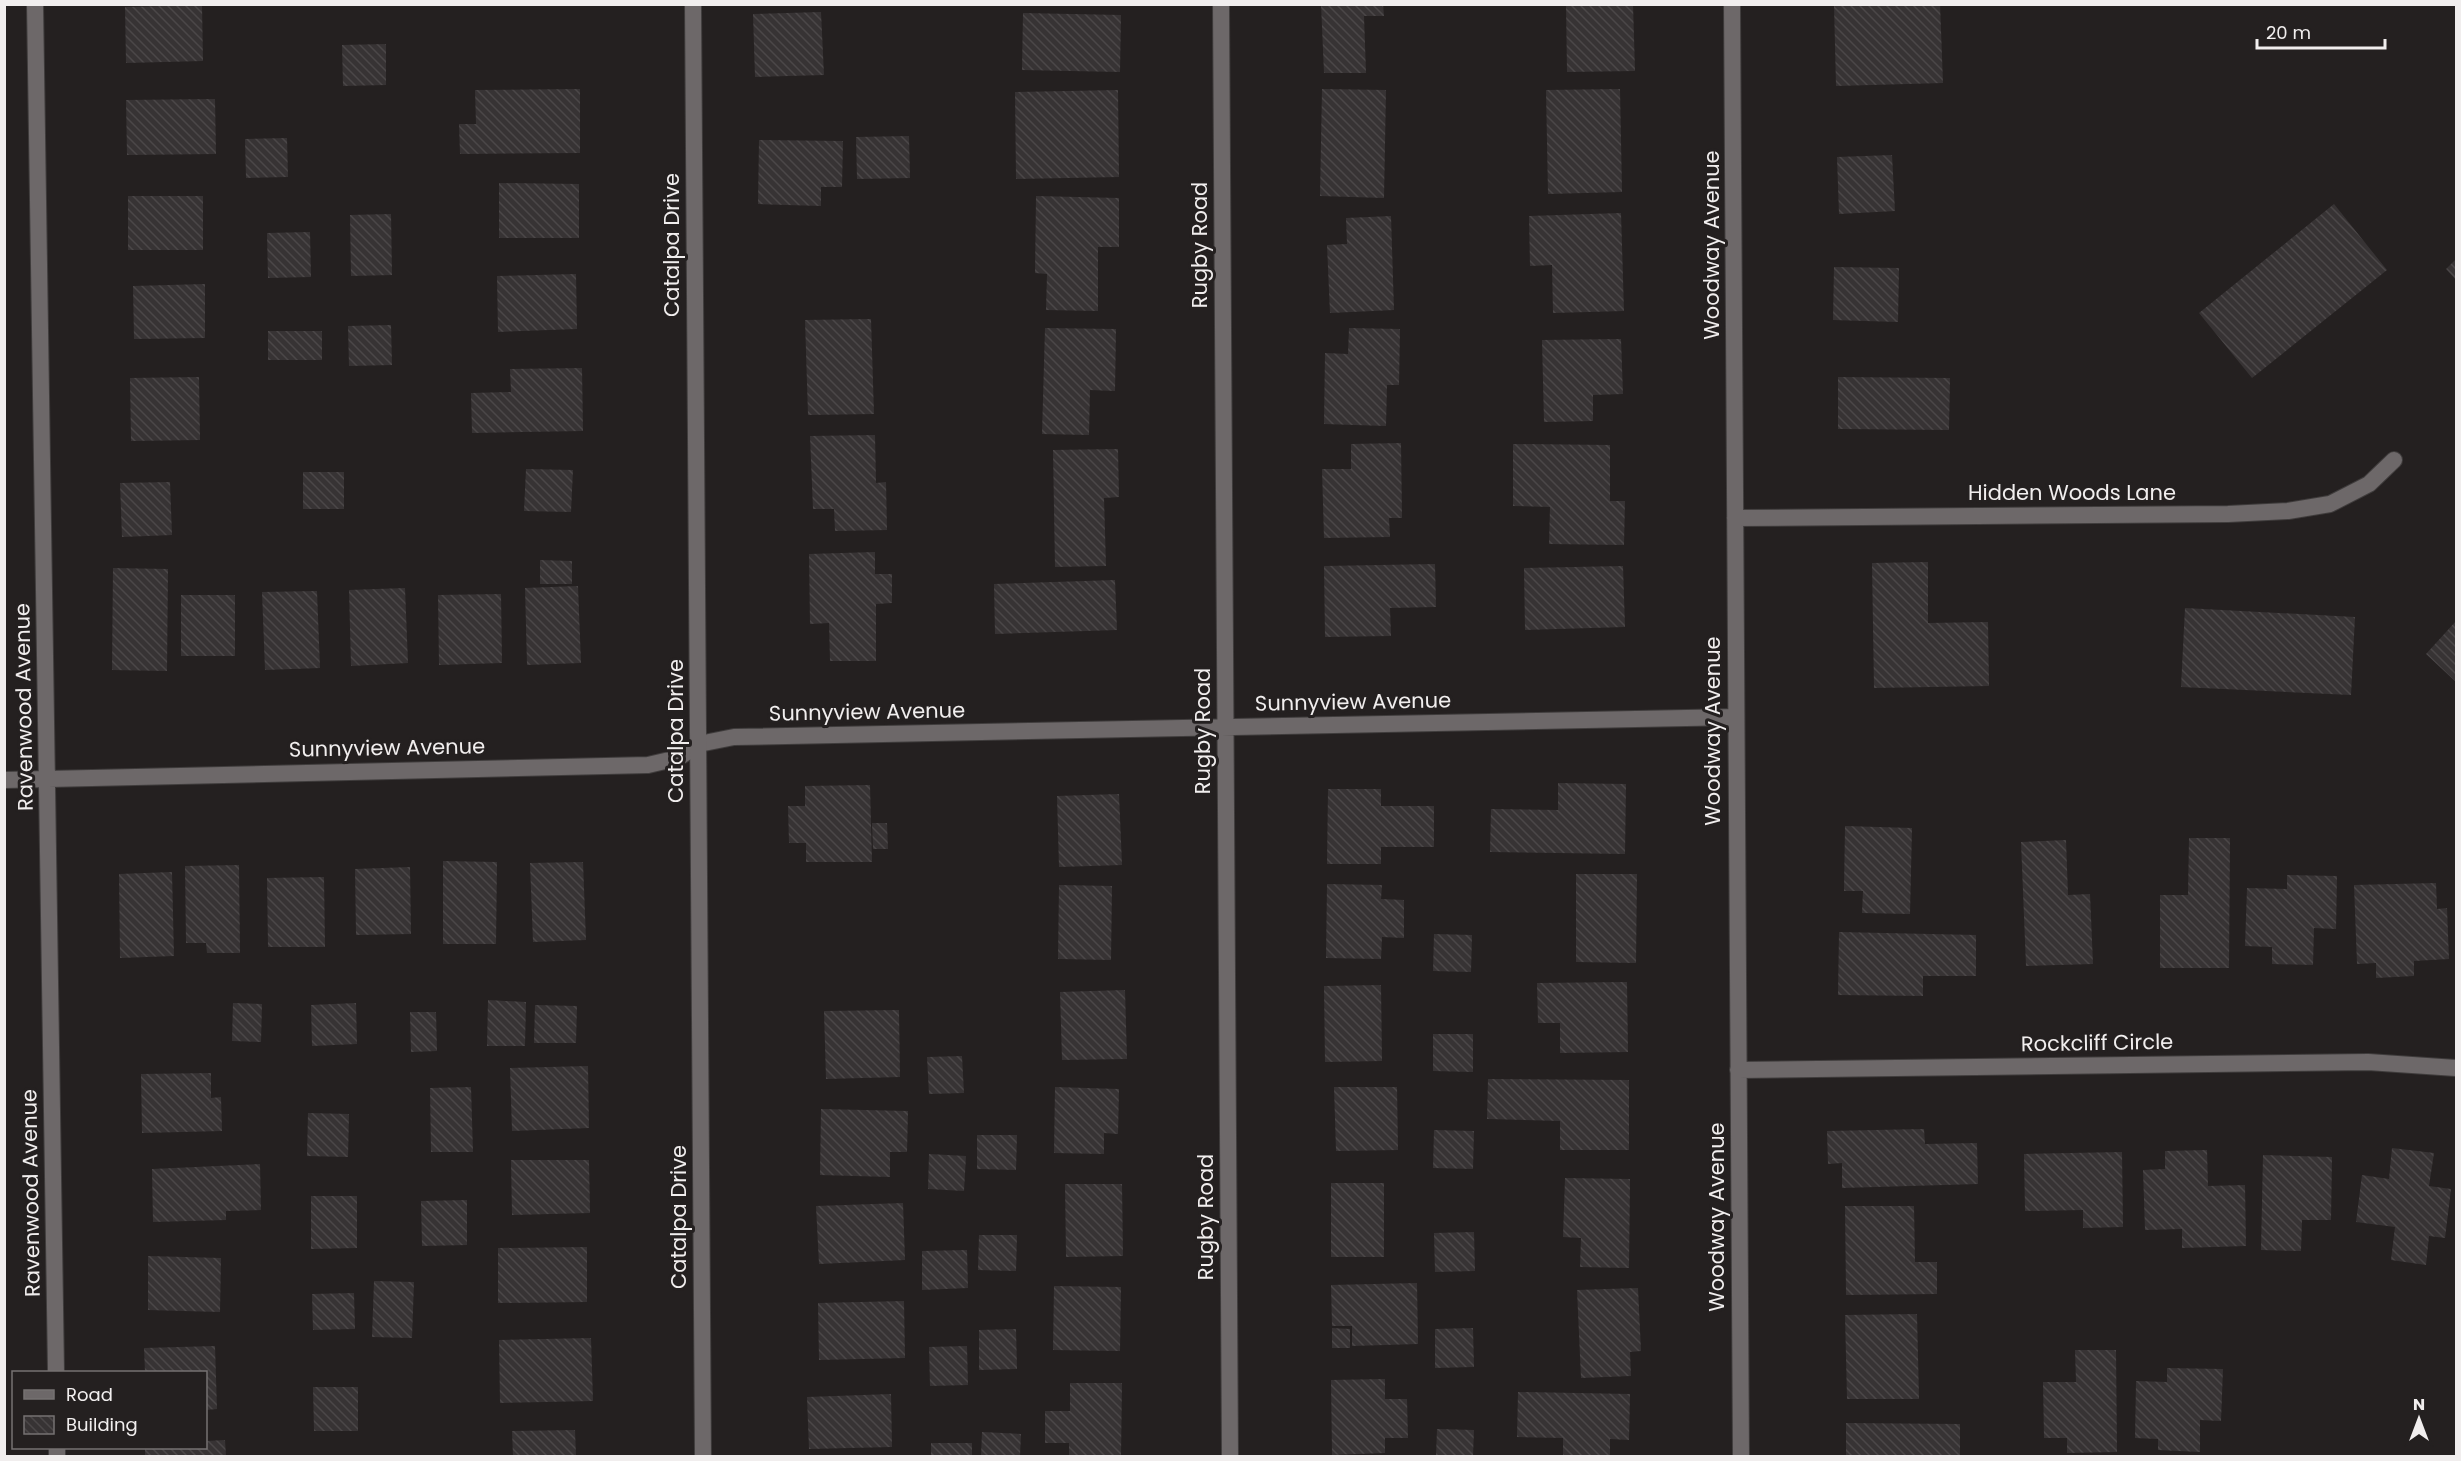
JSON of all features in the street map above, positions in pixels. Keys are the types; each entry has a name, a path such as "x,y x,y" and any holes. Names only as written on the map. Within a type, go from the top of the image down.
{"street":[{"name":"Ravenwood Avenue","path":"35,4 56,1371"},
{"name":"Catalpa Drive","path":"693,4 703,1456"},
{"name":"Rugby Road","path":"1221,4 1230,1456"},
{"name":"Woodway Avenue","path":"1732,4 1742,1456"},
{"name":"Hidden Woods Lane","path":"1735,518 2228,514 2288,511 2330,504 2369,484 2394,460"},
{"name":"Sunnyview Avenue","path":"4,780 648,765 678,758 699,744 734,737 1736,717"},
{"name":"Rockcliff Circle","path":"1738,1070 2368,1062 2457,1068"}],"building":[{"path":"1321,4 1383,4 1384,16 1364,16 1366,73 1324,73"},
{"path":"1566,4 1633,4 1635,71 1567,72"},
{"path":"1940,4 1943,83 1836,86 1834,5"},
{"path":"202,5 203,61 126,63 125,7"},
{"path":"821,12 824,75 755,77 753,14"},
{"path":"1023,13 1121,15 1120,72 1022,70"},
{"path":"386,44 386,85 343,86 342,45"},
{"path":"580,89 580,153 460,154 459,124 476,124 475,90"},
{"path":"1322,89 1386,90 1384,198 1320,196"},
{"path":"1620,89 1622,192 1548,194 1546,90"},
{"path":"1118,90 1119,177 1016,179 1015,92"},
{"path":"215,99 216,154 127,155 126,100"},
{"path":"909,136 910,178 857,179 856,137"},
{"path":"287,138 288,177 246,178 245,139"},
{"path":"759,140 843,141 842,187 821,187 821,206 758,204"},
{"path":"1892,155 1895,211 1839,214 1837,157"},
{"path":"499,183 579,184 579,238 499,238"},
{"path":"128,196 203,196 203,250 128,250"},
{"path":"1036,196 1119,198 1119,247 1098,247 1098,311 1046,310 1047,274 1035,273"},
{"path":"2334,204 2387,270 2252,378 2199,313"},
{"path":"1621,213 1624,311 1553,313 1552,265 1530,266 1529,216"},
{"path":"391,214 392,275 351,276 350,215"},
{"path":"1391,216 1394,310 1330,313 1327,245 1347,244 1346,218"},
{"path":"310,232 311,277 268,278 267,233"},
{"path":"2456,259 2456,280 2446,269"},
{"path":"1834,267 1899,268 1898,322 1833,320"},
{"path":"576,274 577,329 498,332 497,276"},
{"path":"205,284 205,338 134,339 133,286"},
{"path":"871,319 874,414 808,415 805,320"},
{"path":"391,325 392,365 349,366 348,326"},
{"path":"1045,328 1116,329 1115,391 1090,390 1089,435 1042,434"},
{"path":"1349,328 1400,329 1399,385 1387,385 1386,426 1324,424 1325,353 1348,354"},
{"path":"268,331 322,331 322,360 268,360"},
{"path":"1621,339 1623,394 1593,395 1593,421 1544,422 1542,340"},
{"path":"582,368 583,431 472,433 471,393 511,392 510,369"},
{"path":"199,377 200,440 131,441 130,378"},
{"path":"1838,377 1950,378 1949,430 1838,429"},
{"path":"875,435 876,483 886,482 887,530 835,531 834,509 813,509 810,436"},
{"path":"1401,443 1402,518 1389,518 1390,537 1324,538 1322,469 1351,469 1351,444"},
{"path":"1513,444 1610,445 1610,501 1625,501 1624,545 1549,544 1550,507 1513,506"},
{"path":"1118,449 1119,497 1104,498 1106,566 1055,567 1053,450"},
{"path":"526,469 573,470 571,512 524,511"},
{"path":"303,472 344,472 344,509 303,509"},
{"path":"170,482 172,535 122,537 120,483"},
{"path":"875,552 875,574 892,574 892,603 876,604 876,661 830,661 829,623 810,624 809,554"},
{"path":"540,560 572,561 572,584 540,584"},
{"path":"1928,562 1928,623 1988,622 1989,686 1874,688 1872,563"},
{"path":"1435,564 1436,607 1390,608 1391,636 1325,637 1324,566"},
{"path":"1623,566 1625,627 1525,630 1524,568"},
{"path":"113,568 168,569 167,671 112,670"},
{"path":"1115,580 1117,630 995,634 994,584"},
{"path":"578,586 581,663 527,665 525,588"},
{"path":"405,588 408,663 351,666 349,590"},
{"path":"317,591 320,668 265,670 262,592"},
{"path":"501,594 502,663 439,665 438,595"},
{"path":"181,595 235,595 235,656 181,656"},
{"path":"2185,608 2355,617 2351,695 2181,687"},
{"path":"2456,621 2456,682 2426,654"},
{"path":"1558,783 1626,784 1625,854 1490,852 1491,809 1558,810"},
{"path":"870,785 872,862 806,862 806,843 789,843 788,806 805,806 805,786"},
{"path":"1328,789 1381,789 1381,806 1434,806 1434,847 1381,847 1381,864 1327,864"},
{"path":"1119,794 1122,865 1059,867 1057,796"},
{"path":"872,823 887,823 888,849 873,849"},
{"path":"1845,826 1912,828 1910,914 1862,913 1863,891 1844,891"},
{"path":"2189,838 2230,838 2229,968 2160,968 2160,895 2188,895"},
{"path":"2066,840 2068,895 2090,894 2093,964 2026,966 2021,842"},
{"path":"443,861 497,862 496,944 443,944"},
{"path":"583,862 586,940 533,942 530,863"},
{"path":"239,865 240,953 207,953 206,943 186,943 185,866"},
{"path":"410,867 411,934 356,935 355,869"},
{"path":"172,872 174,956 120,958 119,874"},
{"path":"1576,874 1637,874 1636,963 1576,962"},
{"path":"2287,875 2337,876 2336,929 2314,928 2313,965 2272,964 2272,947 2245,946 2247,888 2287,889"},
{"path":"324,877 325,947 268,947 267,878"},
{"path":"2436,883 2437,909 2447,908 2449,959 2414,961 2414,976 2376,978 2376,963 2357,964 2354,885"},
{"path":"1327,884 1382,885 1381,899 1404,900 1404,938 1382,937 1381,959 1326,958"},
{"path":"1059,885 1112,886 1111,960 1058,959"},
{"path":"1839,932 1976,935 1976,976 1923,976 1923,996 1838,995"},
{"path":"1434,934 1472,935 1471,972 1433,971"},
{"path":"1627,982 1628,1052 1560,1053 1560,1023 1538,1023 1537,983"},
{"path":"1381,985 1382,1061 1325,1062 1324,986"},
{"path":"1125,990 1127,1059 1062,1060 1060,992"},
{"path":"488,1000 526,1002 525,1046 487,1046"},
{"path":"233,1003 262,1004 261,1042 232,1041"},
{"path":"356,1003 357,1044 312,1046 311,1005"},
{"path":"535,1005 577,1006 576,1043 534,1043"},
{"path":"899,1010 900,1077 826,1079 824,1011"},
{"path":"410,1012 436,1012 437,1051 411,1052"},
{"path":"1433,1034 1473,1034 1473,1072 1433,1071"},
{"path":"962,1056 964,1093 929,1094 927,1057"},
{"path":"588,1066 589,1128 512,1131 510,1068"},
{"path":"211,1073 211,1098 221,1097 222,1131 142,1133 141,1074"},
{"path":"1488,1079 1629,1080 1629,1150 1560,1150 1560,1121 1487,1119"},
{"path":"471,1087 473,1152 431,1152 430,1088"},
{"path":"1055,1087 1119,1089 1118,1134 1104,1133 1104,1154 1054,1153"},
{"path":"1334,1087 1397,1087 1398,1150 1336,1151"},
{"path":"821,1109 908,1111 907,1152 890,1152 890,1177 820,1175"},
{"path":"308,1113 349,1114 348,1157 307,1156"},
{"path":"1924,1129 1925,1144 1977,1143 1978,1184 1842,1188 1842,1163 1828,1164 1827,1131"},
{"path":"1434,1130 1474,1131 1473,1169 1433,1168"},
{"path":"977,1135 1017,1135 1016,1170 977,1169"},
{"path":"2392,1148 2434,1153 2429,1186 2451,1189 2445,1238 2429,1236 2426,1265 2391,1260 2395,1227 2356,1222 2362,1175 2389,1179"},
{"path":"2207,1150 2208,1186 2245,1185 2246,1246 2182,1248 2182,1229 2145,1230 2143,1170 2165,1169 2165,1151"},
{"path":"2122,1152 2123,1227 2083,1228 2083,1210 2025,1211 2024,1154"},
{"path":"929,1154 966,1156 964,1191 928,1189"},
{"path":"2263,1155 2332,1157 2331,1220 2302,1220 2301,1251 2261,1250"},
{"path":"511,1160 589,1160 590,1213 512,1215"},
{"path":"260,1164 261,1210 226,1211 226,1220 153,1222 152,1169"},
{"path":"1565,1178 1630,1179 1629,1268 1580,1267 1581,1238 1563,1237"},
{"path":"1331,1183 1384,1183 1384,1257 1331,1257"},
{"path":"1065,1184 1122,1184 1123,1256 1066,1257"},
{"path":"311,1196 357,1196 357,1248 311,1249"},
{"path":"467,1200 467,1245 422,1246 421,1201"},
{"path":"903,1203 905,1260 819,1264 816,1206"},
{"path":"1845,1206 1914,1206 1915,1262 1937,1262 1937,1294 1846,1295"},
{"path":"1474,1232 1475,1271 1435,1272 1434,1233"},
{"path":"979,1235 1017,1235 1016,1271 978,1270"},
{"path":"587,1247 587,1302 498,1303 498,1248"},
{"path":"967,1250 968,1288 922,1290 922,1251"},
{"path":"148,1256 221,1258 220,1312 148,1310"},
{"path":"374,1281 414,1282 412,1338 372,1337"},
{"path":"1417,1283 1418,1344 1352,1346 1352,1326 1332,1326 1331,1285"},
{"path":"1054,1286 1121,1287 1120,1351 1053,1350"},
{"path":"1638,1288 1641,1351 1630,1352 1631,1376 1581,1378 1577,1290"},
{"path":"354,1293 355,1329 313,1330 312,1294"},
{"path":"904,1301 905,1358 819,1360 818,1303"},
{"path":"1917,1314 1919,1399 1847,1399 1845,1315"},
{"path":"1332,1328 1350,1329 1350,1348 1332,1348"},
{"path":"1473,1328 1474,1367 1435,1368 1435,1329"},
{"path":"1016,1329 1017,1369 979,1370 979,1330"},
{"path":"591,1338 593,1401 500,1403 499,1340"},
{"path":"215,1346 217,1409 207,1410 207,1371 145,1371 144,1348"},
{"path":"967,1346 968,1385 930,1386 929,1347"},
{"path":"2075,1350 2116,1350 2117,1452 2067,1453 2067,1438 2044,1438 2043,1382 2076,1382"},
{"path":"2167,1368 2223,1369 2221,1421 2200,1420 2200,1452 2158,1450 2158,1439 2135,1438 2136,1381 2167,1382"},
{"path":"1385,1379 1385,1399 1407,1399 1408,1438 1385,1438 1385,1453 1332,1455 1331,1380"},
{"path":"1070,1383 1122,1383 1121,1456 1069,1456 1069,1443 1045,1443 1045,1411 1070,1411"},
{"path":"313,1387 358,1387 358,1431 314,1431"},
{"path":"1518,1392 1630,1394 1629,1440 1610,1439 1610,1456 1563,1456 1563,1438 1517,1437"},
{"path":"891,1394 892,1447 809,1449 807,1397"},
{"path":"1846,1423 1960,1424 1960,1456 1846,1456"},
{"path":"1437,1429 1474,1430 1473,1456 1436,1456"},
{"path":"575,1430 576,1456 513,1456 512,1431"},
{"path":"982,1432 1021,1434 1020,1456 981,1456"},
{"path":"225,1440 226,1456 145,1456 145,1449 207,1449 207,1441"},
{"path":"931,1443 972,1443 972,1456 931,1456"}]}
